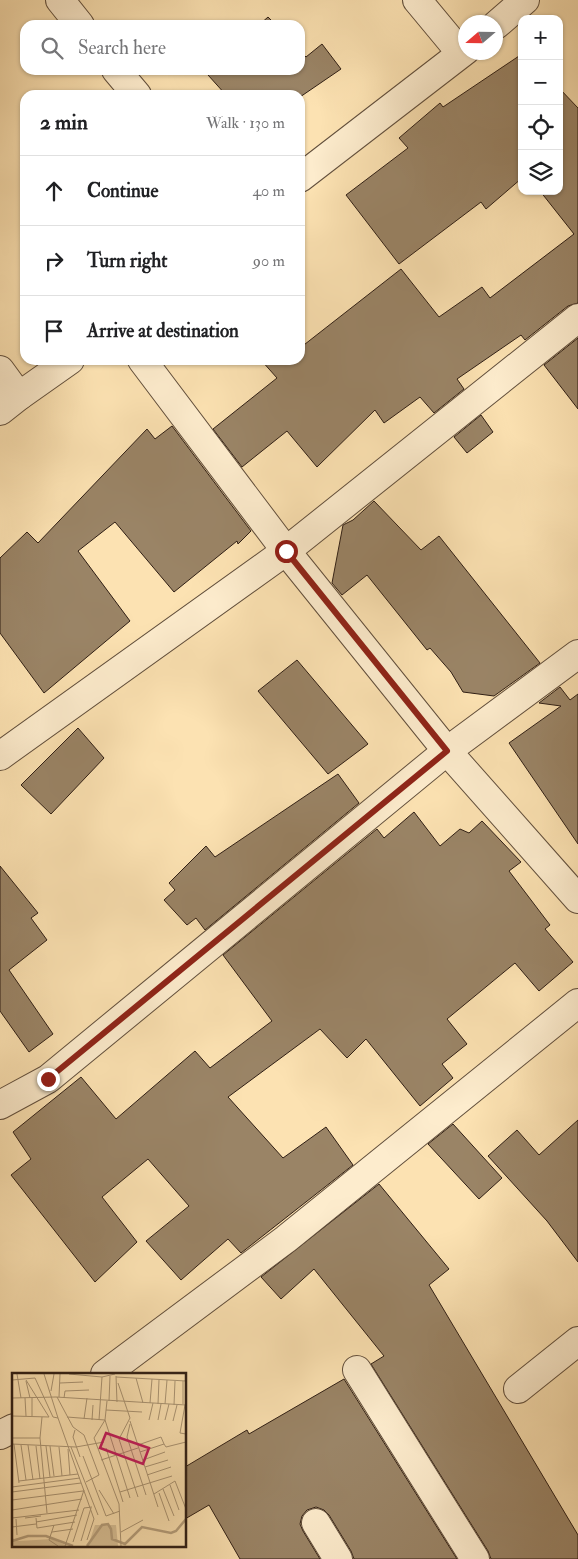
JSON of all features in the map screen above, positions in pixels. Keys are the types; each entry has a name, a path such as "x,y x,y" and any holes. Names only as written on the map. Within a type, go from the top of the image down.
{"street":[{"path":"60,0 76,20"},
{"path":"417,0 458,46"},
{"path":"503,19 525,0"},
{"path":"305,174 458,56"},
{"path":"120,75 133,90"},
{"path":"0,756 286,551 578,318"},
{"path":"0,370 10,404 63,365"},
{"path":"146,365 286,551 447,751 578,899"},
{"path":"0,1105 48,1079 447,751 578,654"},
{"path":"106,1373 286,1239 578,1004"},
{"path":"518,1389 578,1341"},
{"path":"357,1370 475,1559"},
{"path":"0,1435 12,1429"},
{"path":"316,1523 338,1559"}],"building":[{"path":"322,44 341,69 305,94 305,90 222,90 208,75 305,75 306,57"},
{"path":"518,57 518,181 486,209 481,202 399,264 346,195 408,148 399,138 440,103 443,107"},
{"path":"563,92 578,108 578,303 568,306 525,340 521,335 457,379 464,389 434,413 420,397 384,423 375,410 317,467 287,431 242,467 213,429 277,378 265,365 305,365 305,344 401,269 439,317 482,287 490,298 574,234 543,195 563,195"},
{"path":"578,338 578,409 544,365"},
{"path":"481,415 493,432 467,453 454,437"},
{"path":"172,426 251,531 238,544 237,541 174,592 115,522 78,551 130,621 44,693 0,633 0,558 27,532 38,543 147,429 155,439"},
{"path":"374,501 421,550 439,536 540,663 494,696 463,692 451,672 430,648 427,650 367,575 342,595 332,583 343,525 353,520"},
{"path":"297,660 368,744 328,774 258,691"},
{"path":"560,687 570,700 578,694 578,844 509,743 561,706 539,703"},
{"path":"78,728 104,758 51,814 21,785"},
{"path":"338,774 359,803 205,930 196,918 187,925 164,900 175,890 169,883 206,846 215,857"},
{"path":"414,812 440,846 460,829 469,833 482,821 521,862 509,871 550,925 545,929 573,962 539,991 515,963 447,1019 467,1044 442,1064 453,1078 420,1106 366,1039 347,1058 320,1029 228,1097 283,1158 326,1127 353,1165 241,1253 228,1239 181,1280 146,1241 189,1206 148,1159 102,1197 137,1242 95,1282 11,1175 31,1159 13,1132 81,1077 116,1119 195,1051 210,1068 272,1021 223,955 377,829 384,838"},
{"path":"0,866 38,913 31,918 47,940 9,970 53,1034 29,1052 0,1011"},
{"path":"578,1120 578,1262 547,1221 488,1156 517,1130 539,1155"},
{"path":"453,1124 502,1178 479,1199 428,1144"},
{"path":"379,1184 449,1269 429,1285 578,1535 578,1559 491,1559 488,1551 371,1364 384,1356 314,1269 281,1299 261,1277"},
{"path":"344,1379 457,1559 354,1559 329,1515 324,1510 316,1507 307,1510 302,1516 300,1524 320,1559 240,1559 209,1505 186,1518 186,1466 247,1430 249,1434"}],"route":[{"path":"48,1079 447,751 286,551"}]}
